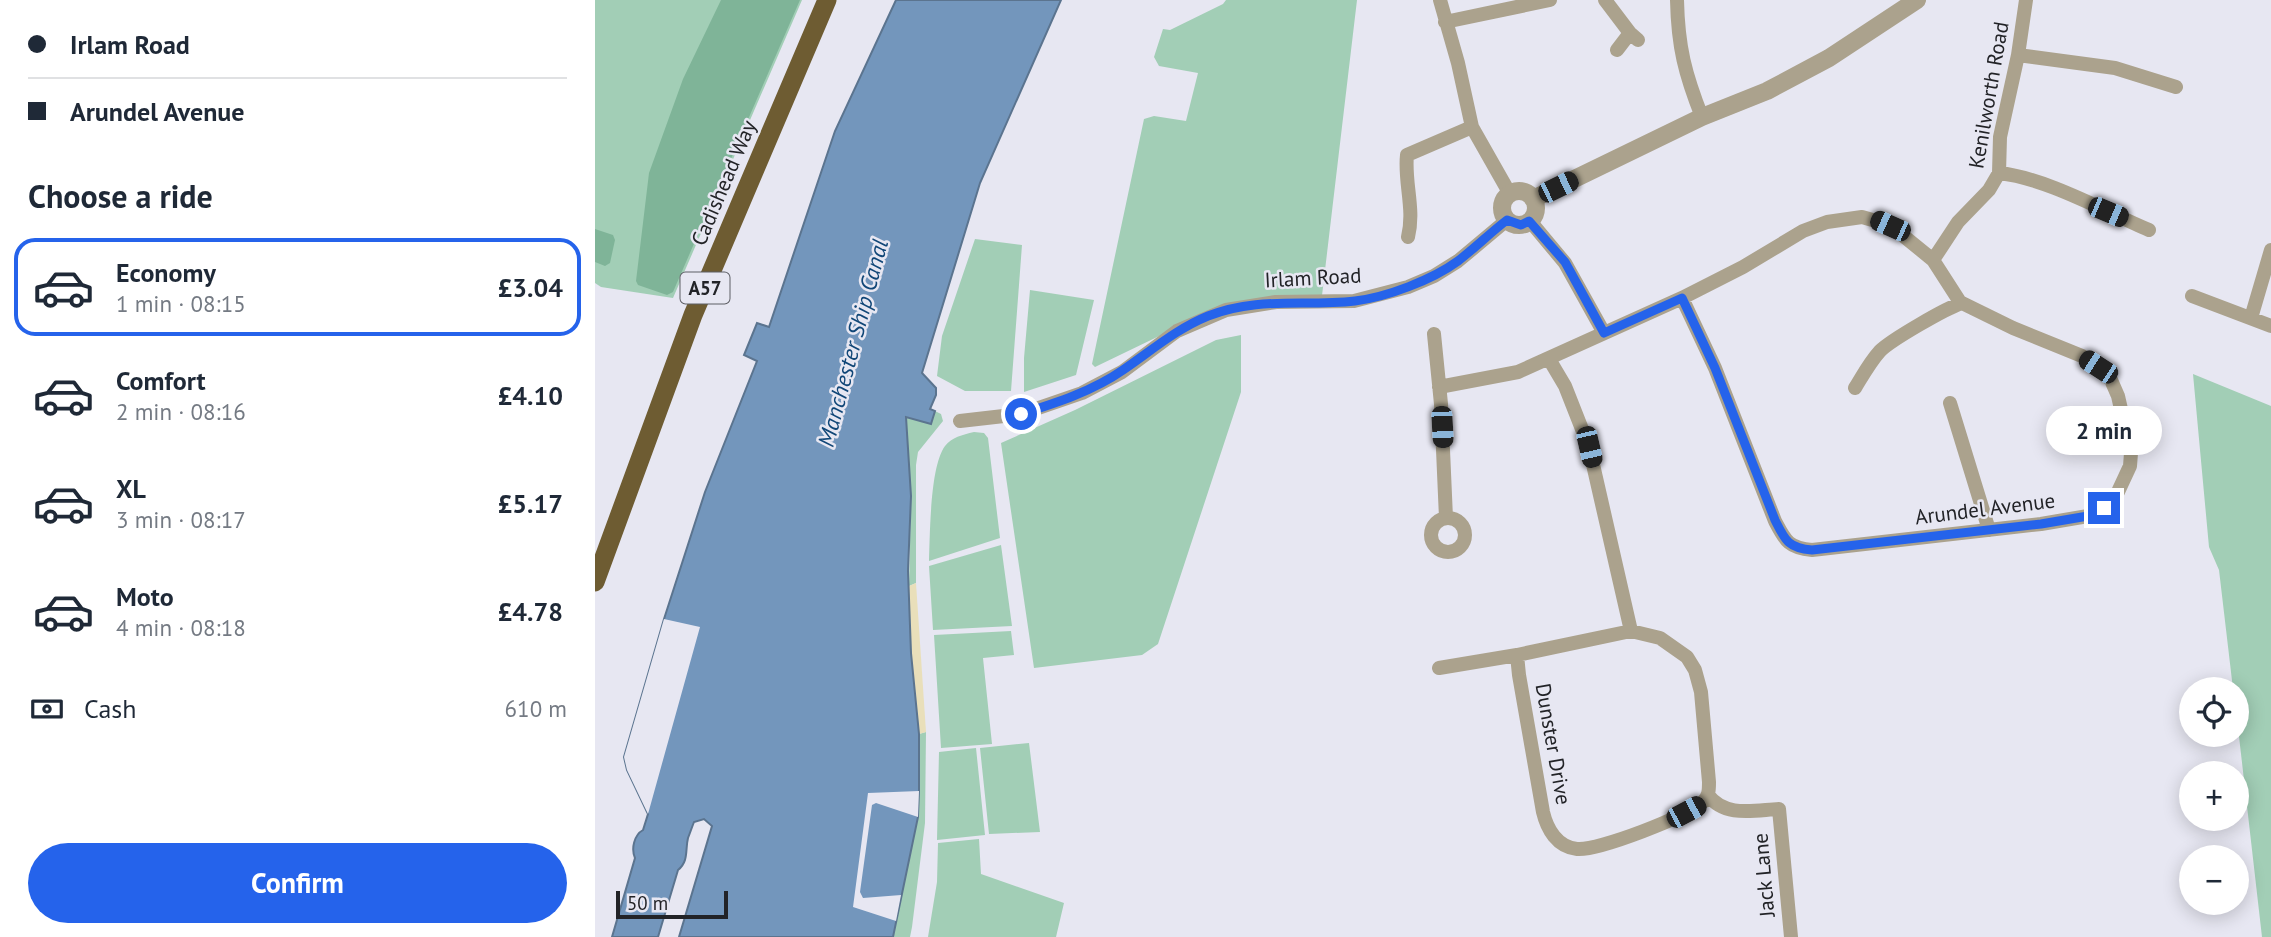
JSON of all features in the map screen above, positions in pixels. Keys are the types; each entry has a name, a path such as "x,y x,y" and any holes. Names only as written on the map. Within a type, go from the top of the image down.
{"highway":[{"name":"Cadishead Way","path":"595,582 694,315 827,0"}],"street":[{"path":"1440,0 1472,127 1510,194"},
{"path":"1445,22 1550,0"},
{"path":"1605,0 1634,36 1617,50"},
{"path":"1677,0 1682,61 1702,117"},
{"path":"1533,200 1702,117 1767,91 1829,58 1917,0"},
{"name":"Kenilworth Road","path":"1933,260 1958,222 1989,190 1999,173 2000,137 2027,0"},
{"path":"2018,55 2115,68 2176,87"},
{"path":"1408,237 1411,219 1407,155 1472,127"},
{"path":"1999,173 2017,175 2045,185 2149,230"},
{"path":"1525,193 1533,200 1536,209 1529,221 1521,225 1507,220 1502,207 1510,194 1525,193"},
{"name":"Arundel Avenue","path":"1439,387 1500,377 1549,359 1682,298 1743,267 1803,231 1844,218 1862,217 1890,226 1933,260 1952,292 1962,303 2013,328 2082,356 2098,367 2111,380 2118,396 2131,453 2126,478 2117,494 2104,508 2071,520 1812,550 1791,546 1775,520 1715,368 1682,298"},
{"name":"Irlam Road","path":"960,421 1021,414 1082,393 1122,372 1177,331 1226,310 1276,302 1354,301 1408,286 1434,276 1458,261 1507,220"},
{"path":"1529,221 1565,262 1604,333"},
{"path":"2251,318 2271,250"},
{"path":"2192,296 2271,326"},
{"path":"1851,366 1858,382 1883,348 1944,309 1962,303"},
{"path":"1430,343 1439,387 1446,518"},
{"path":"1549,359 1565,386 1589,447 1631,631"},
{"path":"1948,413 1989,530"},
{"path":"1439,668 1631,631 1660,638 1687,657 1695,670 1701,692 1708,796"},
{"name":"Dunster Drive","path":"1517,655 1518,675 1543,812 1553,836 1565,845 1576,849 1624,839 1686,812 1701,804 1708,796"},
{"name":"Jack Lane","path":"1708,796 1714,803 1731,811 1780,808 1791,937"}],"green space":[{"path":"595,0 802,0 673,298 601,287 595,283"},
{"path":"721,0 800,0 673,292 667,295 638,285 636,281 649,173 683,79"},
{"path":"1226,0 1357,0 1321,304 1283,305 1180,326 1095,367 1092,364 1144,119 1154,116 1186,121 1198,73 1159,66 1154,57 1163,29 1170,30 1223,4"},
{"path":"595,229 613,235 615,240 610,263 605,266 595,262"},
{"path":"975,239 1022,245 1011,391 965,391 937,376 942,336"},
{"path":"1030,290 1094,300 1076,375 1024,392 1024,358"},
{"path":"1241,335 1241,392 1158,644 1142,655 1034,668 1001,443 1075,410 1216,340"},
{"path":"2193,374 2271,406 2271,937 2262,937 2249,824 2249,761 2242,761 2240,747 2249,747 2249,677 2232,677 2219,570 2209,547"},
{"path":"935,411 941,414 943,421 918,452 916,465 916,583 909,586 911,496 906,416 930,424"},
{"path":"974,432 984,433 988,438 1000,538 929,561 932,501 940,456 951,440"},
{"path":"1001,545 1012,626 933,630 929,566"},
{"path":"1011,631 1014,655 983,658 992,744 941,748 934,635"},
{"path":"926,732 925,823 912,927 910,937 893,937 918,817 919,734"},
{"path":"1029,743 1040,832 989,834 980,748"},
{"path":"976,748 985,835 937,840 939,752"},
{"path":"979,839 981,874 1064,903 1056,937 928,937 937,882 938,843"}],"sand":[{"path":"916,583 926,732 919,734 911,653 909,586"}],"water":[{"name":"Manchester Ship Canal","path":"896,0 1061,0 980,183 922,373 936,388 930,409 935,411 931,424 906,417 911,496 908,571 911,653 919,734 919,791 918,817 893,937 679,937 712,826 704,819 693,824 685,859 678,870 658,937 612,937 635,858 634,842 643,830 648,814 627,770 624,757 705,492 757,361 744,355 757,323 769,327 835,131"}],"pier":[{"path":"664,619 700,627 648,814 627,770 624,757"},
{"path":"919,791 918,817 876,803 872,805 860,892 863,898 901,895 896,921 853,907 868,793"}],"route":[{"path":"1021,414 1086,391 1122,372 1177,331 1206,317 1226,310 1276,302 1369,299 1434,276 1458,261 1507,220 1516,225 1529,221 1565,262 1604,333 1682,298 1715,368 1775,520 1791,546 1812,550 2041,524 2088,516 2104,508"}]}
